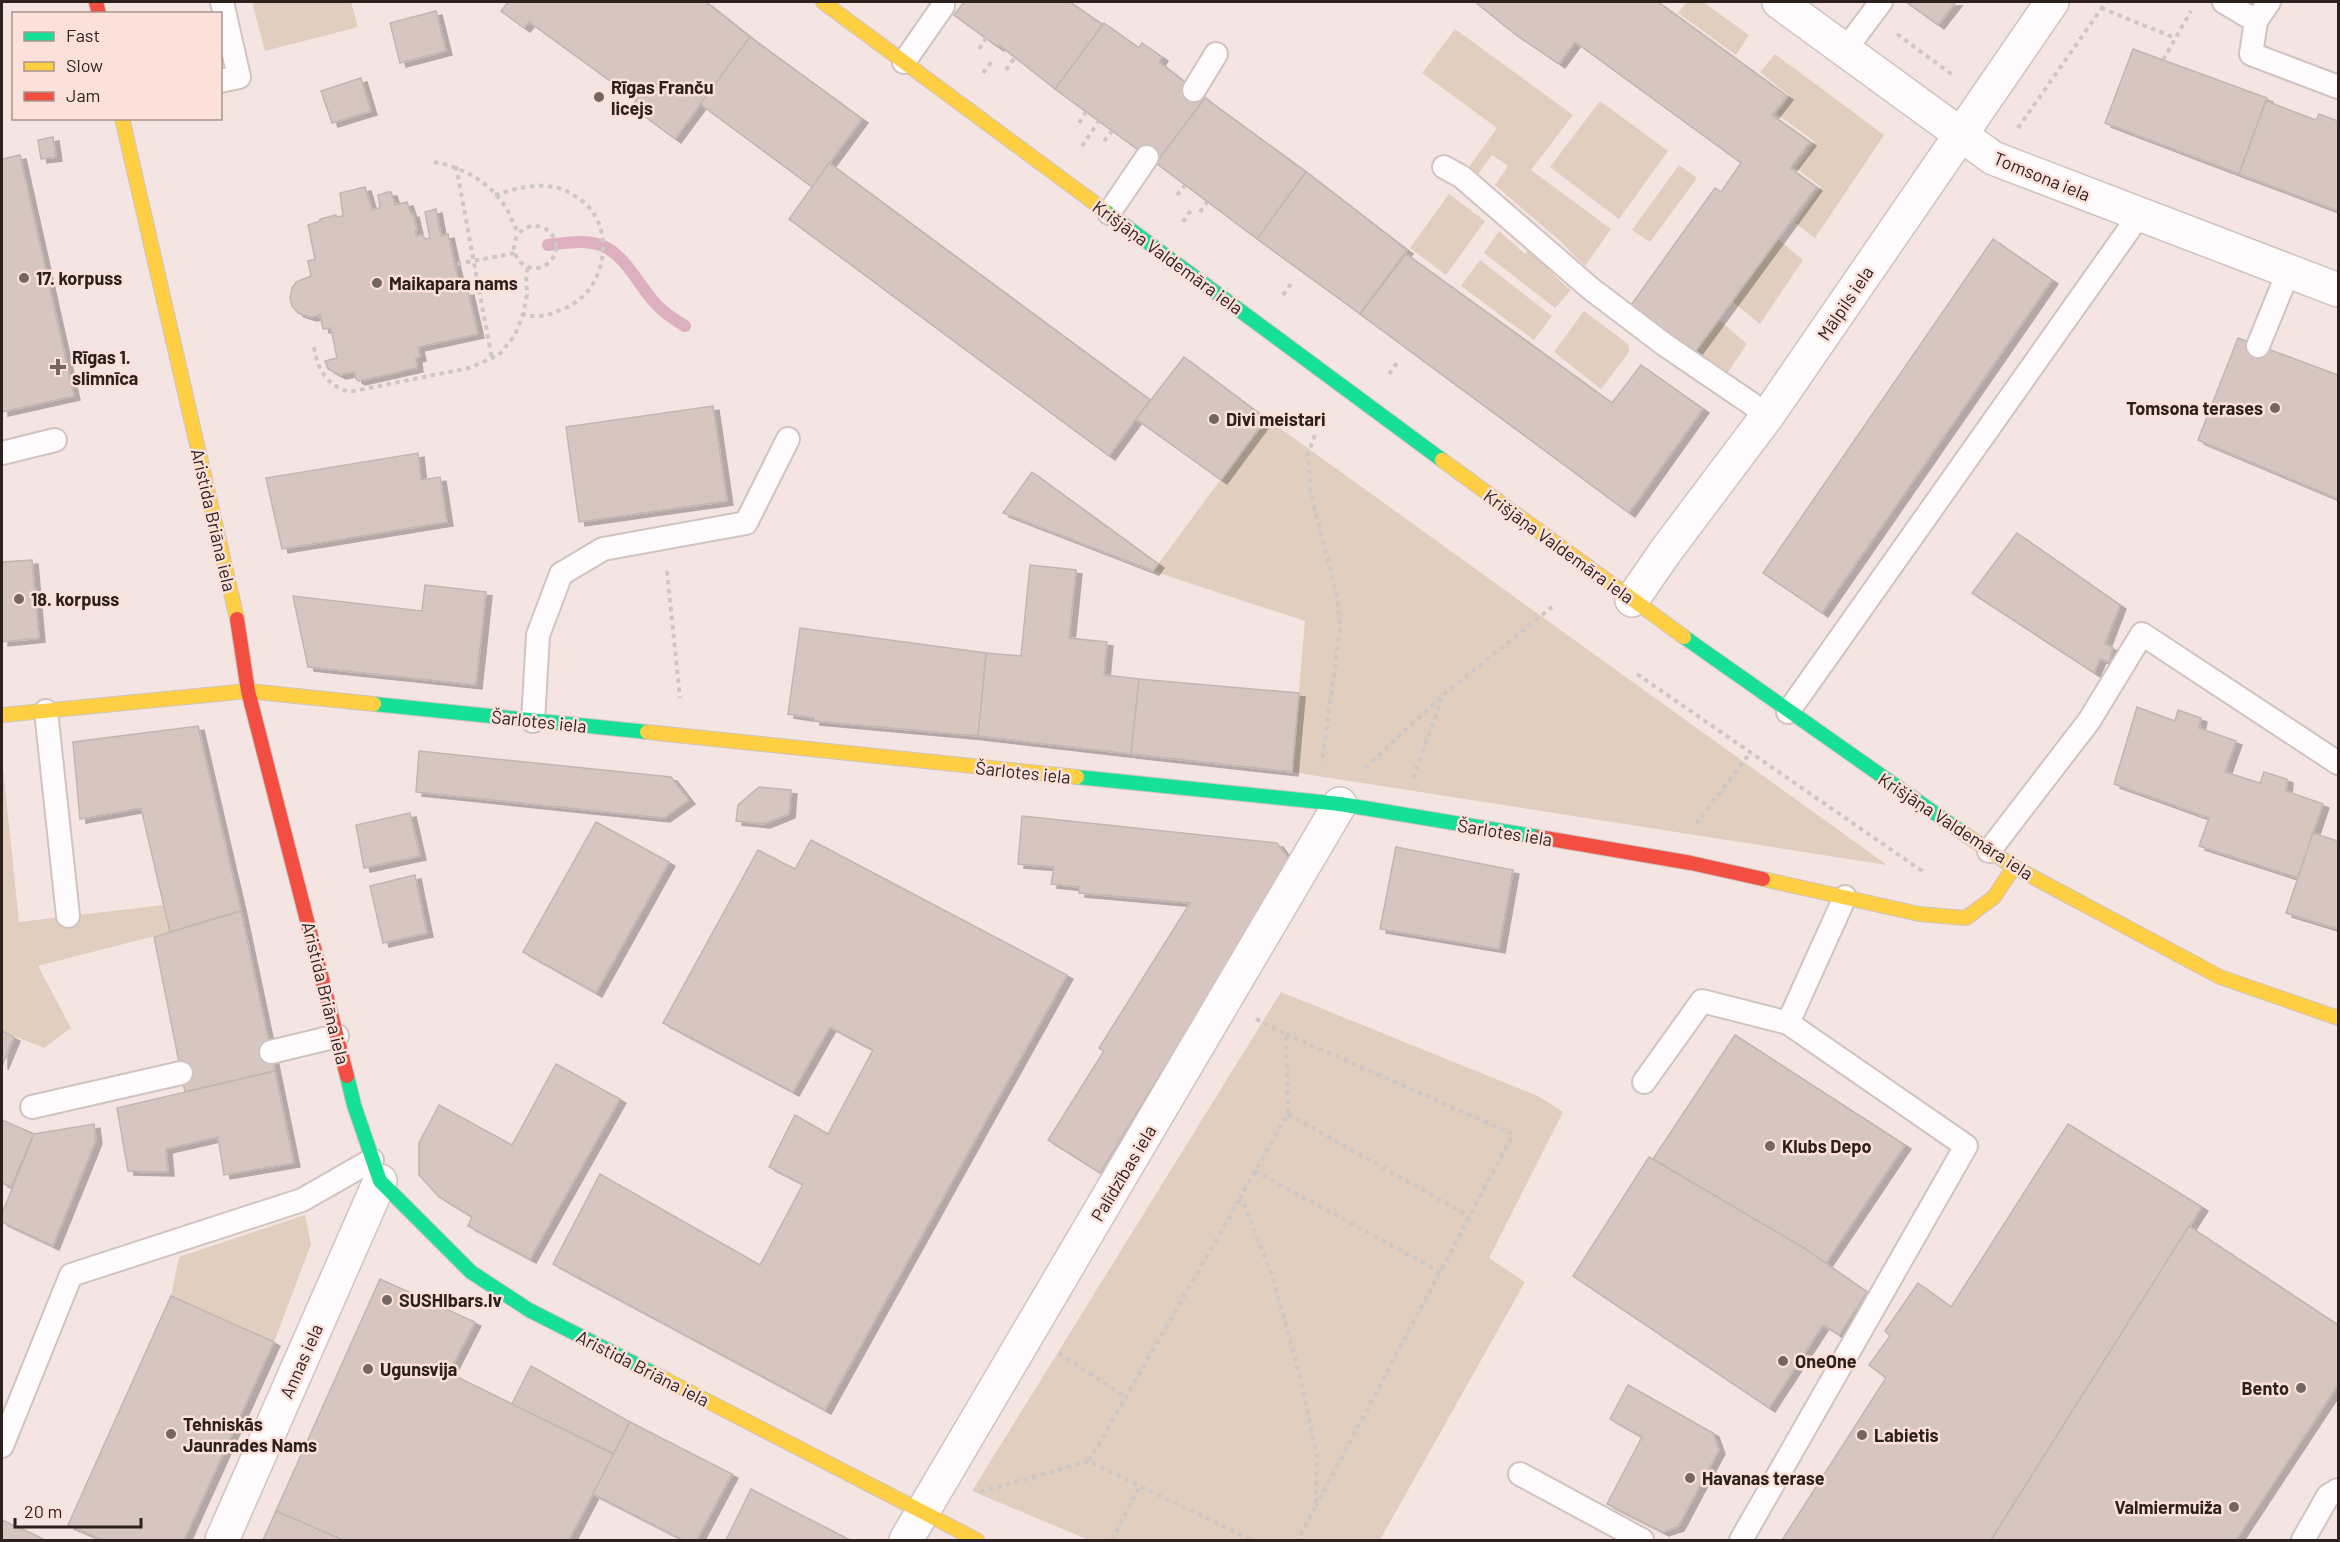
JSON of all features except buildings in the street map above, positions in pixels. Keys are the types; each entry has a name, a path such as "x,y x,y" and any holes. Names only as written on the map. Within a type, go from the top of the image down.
{"street":[{"name":"Krišjāņa Valdemāra iela","path":"823,2 1632,600 1788,712 1989,851 2014,867 2220,977 2338,1018"},
{"name":"Tomsona iela","path":"1779,2 1993,158 2338,290"},
{"name":"Mālpils iela","path":"1632,600 1665,552 1768,415 2052,2"},
{"name":"Aristida Briāna iela","path":"122,120 236,615 248,691 354,1105 376,1171 471,1272 529,1310 977,1540"},
{"name":"Šarlotes iela","path":"2,715 248,691 532,721 1342,795 1691,863 1919,914 1966,918 1994,897 2014,867"},
{"name":"Palīdzības iela","path":"906,1540 1224,1001 1342,795"},
{"name":"Annas iela","path":"222,1540 376,1171"}],"lane":[{"path":"222,2 239,77 222,81"},
{"path":"2224,2 2256,21"},
{"path":"2269,2 2256,21 2252,54 2338,87"},
{"path":"904,62 943,6"},
{"path":"1845,50 1877,8"},
{"path":"1194,90 1216,54"},
{"path":"1108,213 1146,157"},
{"path":"1444,167 1462,177 1590,288 1656,338 1768,415"},
{"path":"1788,712 2140,214"},
{"path":"2258,345 2289,270"},
{"path":"532,721 538,635 561,574 603,549 746,523 788,439"},
{"path":"2,453 55,440"},
{"path":"1989,851 2090,721 2142,634 2338,763"},
{"path":"46,711 68,916"},
{"path":"1788,1023 1845,897"},
{"path":"1644,1082 1702,1001 1788,1023 1966,1146 1741,1540"},
{"path":"272,1052 337,1036"},
{"path":"32,1107 181,1073"},
{"path":"2,1446 71,1275 302,1200 376,1171"},
{"path":"1520,1474 1642,1540"},
{"path":"2303,1540 2328,1496 2338,1490"}],"path":[{"path":"2163,60 2197,2"},
{"path":"1877,8 1985,98"},
{"path":"2101,8 2175,38"},
{"path":"979,49 986,38"},
{"path":"1006,70 1015,57"},
{"path":"1079,123 1086,112"},
{"path":"1104,141 1112,131"},
{"path":"434,162 456,166 474,175 490,188 519,233"},
{"path":"456,166 492,359"},
{"path":"1177,195 1185,185"},
{"path":"495,195 513,189 538,186 555,187 589,205 598,217 602,231 603,250 597,277 587,293 570,307 550,315 532,317 523,314"},
{"path":"1200,212 1208,202"},
{"path":"531,226 550,231 556,243 556,251 550,263 535,269 521,264 515,253 514,245 519,233 531,226"},
{"path":"457,264 515,253"},
{"path":"314,347 322,375 336,387 349,392 469,368 499,355 515,335 527,295 528,268"},
{"path":"1315,435 1308,454 1311,494 1337,596 1340,628 1320,783 1342,795 1444,694 1552,607"},
{"path":"664,537 681,704"},
{"path":"1637,675 1922,871 1926,881"},
{"path":"1410,786 1444,694"},
{"path":"1691,830 1750,753"},
{"path":"1224,1001 1286,1034 1513,1134 1298,1540"},
{"path":"1089,1461 1288,1114 1286,1034"},
{"path":"1288,1114 1469,1216"},
{"path":"1255,1171 1440,1272"},
{"path":"1241,1196 1273,1278 1299,1373 1317,1457 1316,1506"},
{"path":"1029,1332 1125,1397"},
{"path":"971,1495 1089,1461 1251,1540"},
{"path":"1112,1540 1140,1485"}],"shaded area":[{"path":"252,2 351,2 358,27 265,51"},
{"path":"1687,2 1703,2 1749,35 1736,55 1678,13"},
{"path":"1455,29 1573,115 1531,170 1611,229 1585,266 1559,240 1495,185 1508,166 1492,155 1478,174 1469,167 1497,128 1422,73"},
{"path":"1775,54 1884,135 1815,238 1795,223 1821,187 1796,168 1815,142 1777,114 1790,96 1760,72"},
{"path":"1600,101 1668,151 1619,219 1550,167"},
{"path":"1679,165 1697,178 1650,242 1632,230"},
{"path":"1449,194 1485,221 1446,275 1410,248"},
{"path":"1499,231 1525,254 1531,247 1532,252 1571,290 1555,308 1484,253"},
{"path":"1778,239 1803,260 1760,324 1732,301"},
{"path":"1480,260 1552,316 1534,340 1461,286"},
{"path":"1584,311 1628,344 1629,352 1601,389 1554,352"},
{"path":"1719,320 1747,344 1726,375 1695,352"},
{"path":"1266,418 1887,865 1292,772 1305,621 1153,571"},
{"path":"2,758 19,922 163,905 170,932 38,966 71,1028 44,1048 2,1031"},
{"path":"1281,992 1538,1096 1563,1112 1489,1258 1525,1282 1380,1540 1089,1540 972,1491"},
{"path":"305,1215 311,1244 274,1342 171,1296 179,1257"}],"waterway":[{"path":"548,245 576,242 603,246 626,264 659,307 685,326"}],"traffic: fast":[{"path":"1104,210 1442,460"},
{"path":"1684,637 1963,833"},
{"path":"374,704 647,732"},
{"path":"1077,777 1340,804 1539,837"},
{"path":"347,1076 354,1105 380,1181 471,1272 529,1310 653,1373"}],"traffic: slow":[{"path":"823,2 1104,210"},
{"path":"122,120 237,619"},
{"path":"1442,460 1684,637"},
{"path":"2,715 248,691 374,704"},
{"path":"647,732 1077,777"},
{"path":"1963,833 2014,867 2220,977 2338,1018"},
{"path":"1763,879 1919,914 1966,918 1994,897 2014,867"},
{"path":"653,1373 977,1540"}],"traffic: jam":[{"path":"96,2 98,12"},
{"path":"237,619 248,691 347,1076"},
{"path":"1539,837 1691,863 1763,879"}],"place":[{"name":"Rīgas Franču licejs","path":"599,97"},
{"name":"17. korpuss","path":"24,278"},
{"name":"Maikapara nams","path":"377,283"},
{"name":"Rīgas 1. slimnīca","path":"58,367"},
{"name":"Tomsona terases","path":"2275,408"},
{"name":"Divi meistari","path":"1214,419"},
{"name":"18. korpuss","path":"19,599"},
{"name":"Klubs Depo","path":"1770,1146"},
{"name":"SUSHIbars.lv","path":"387,1300"},
{"name":"OneOne","path":"1783,1361"},
{"name":"Ugunsvija","path":"368,1369"},
{"name":"Bento","path":"2301,1388"},
{"name":"Tehniskās Jaunrades Nams","path":"171,1434"},
{"name":"Labietis","path":"1862,1435"},
{"name":"Havanas terase","path":"1690,1478"},
{"name":"Valmiermuiža","path":"2234,1507"}]}
